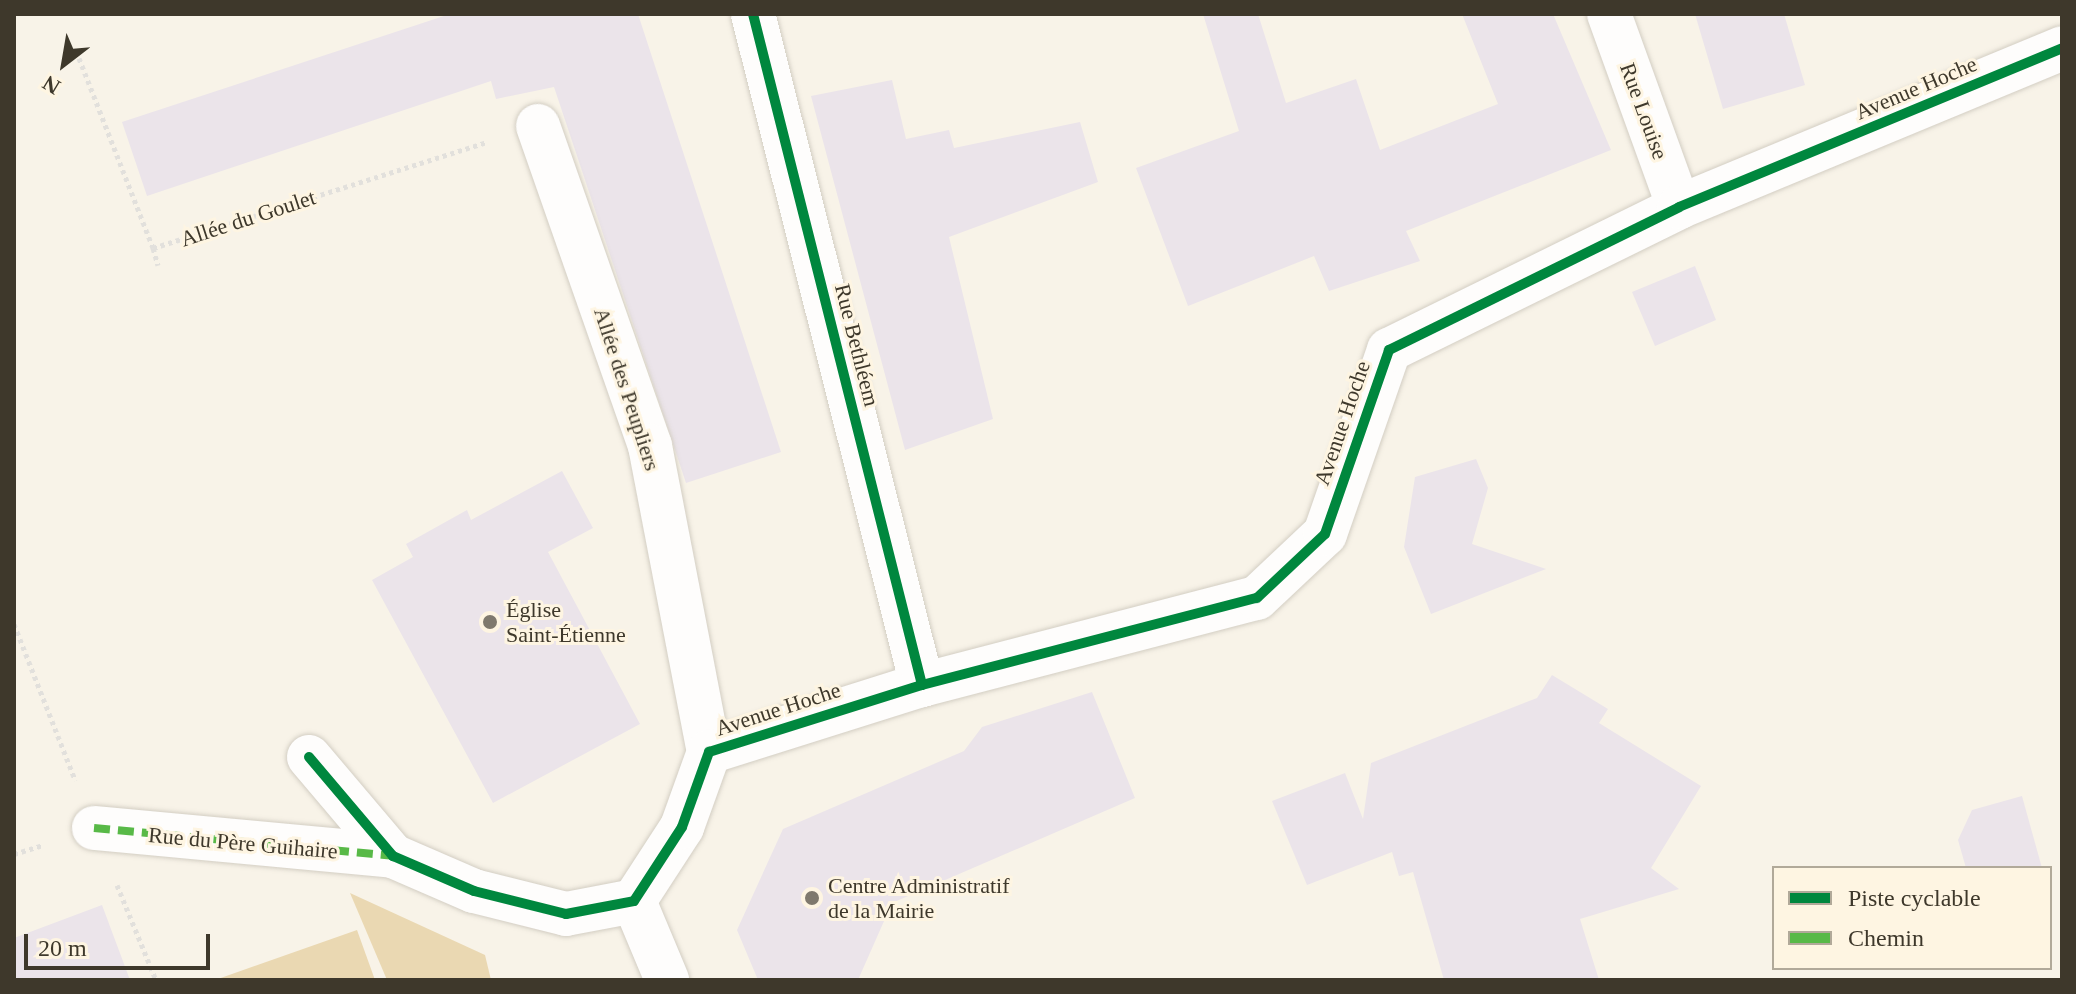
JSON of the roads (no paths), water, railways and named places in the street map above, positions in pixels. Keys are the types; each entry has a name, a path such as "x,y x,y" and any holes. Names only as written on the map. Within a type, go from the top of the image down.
{"street":[{"name":"Rue Bethléem","path":"753,14 922,685"},
{"name":"Rue Louise","path":"1609,14 1679,207"},
{"name":"Avenue Hoche","path":"709,752 922,685 1257,598 1325,534 1389,350 1679,207 2059,57"},
{"name":"Allée des Peupliers","path":"538,126 650,446 709,752"},
{"path":"309,757 393,856 474,891 566,914 634,901 682,827 709,752"},
{"name":"Rue du Père Guihaire","path":"94,828 393,856"},
{"path":"634,901 667,980"}],"place":[{"name":"Église Saint-Étienne","path":"490,622"},
{"name":"Centre Administratif de la Mairie","path":"812,898"}]}
